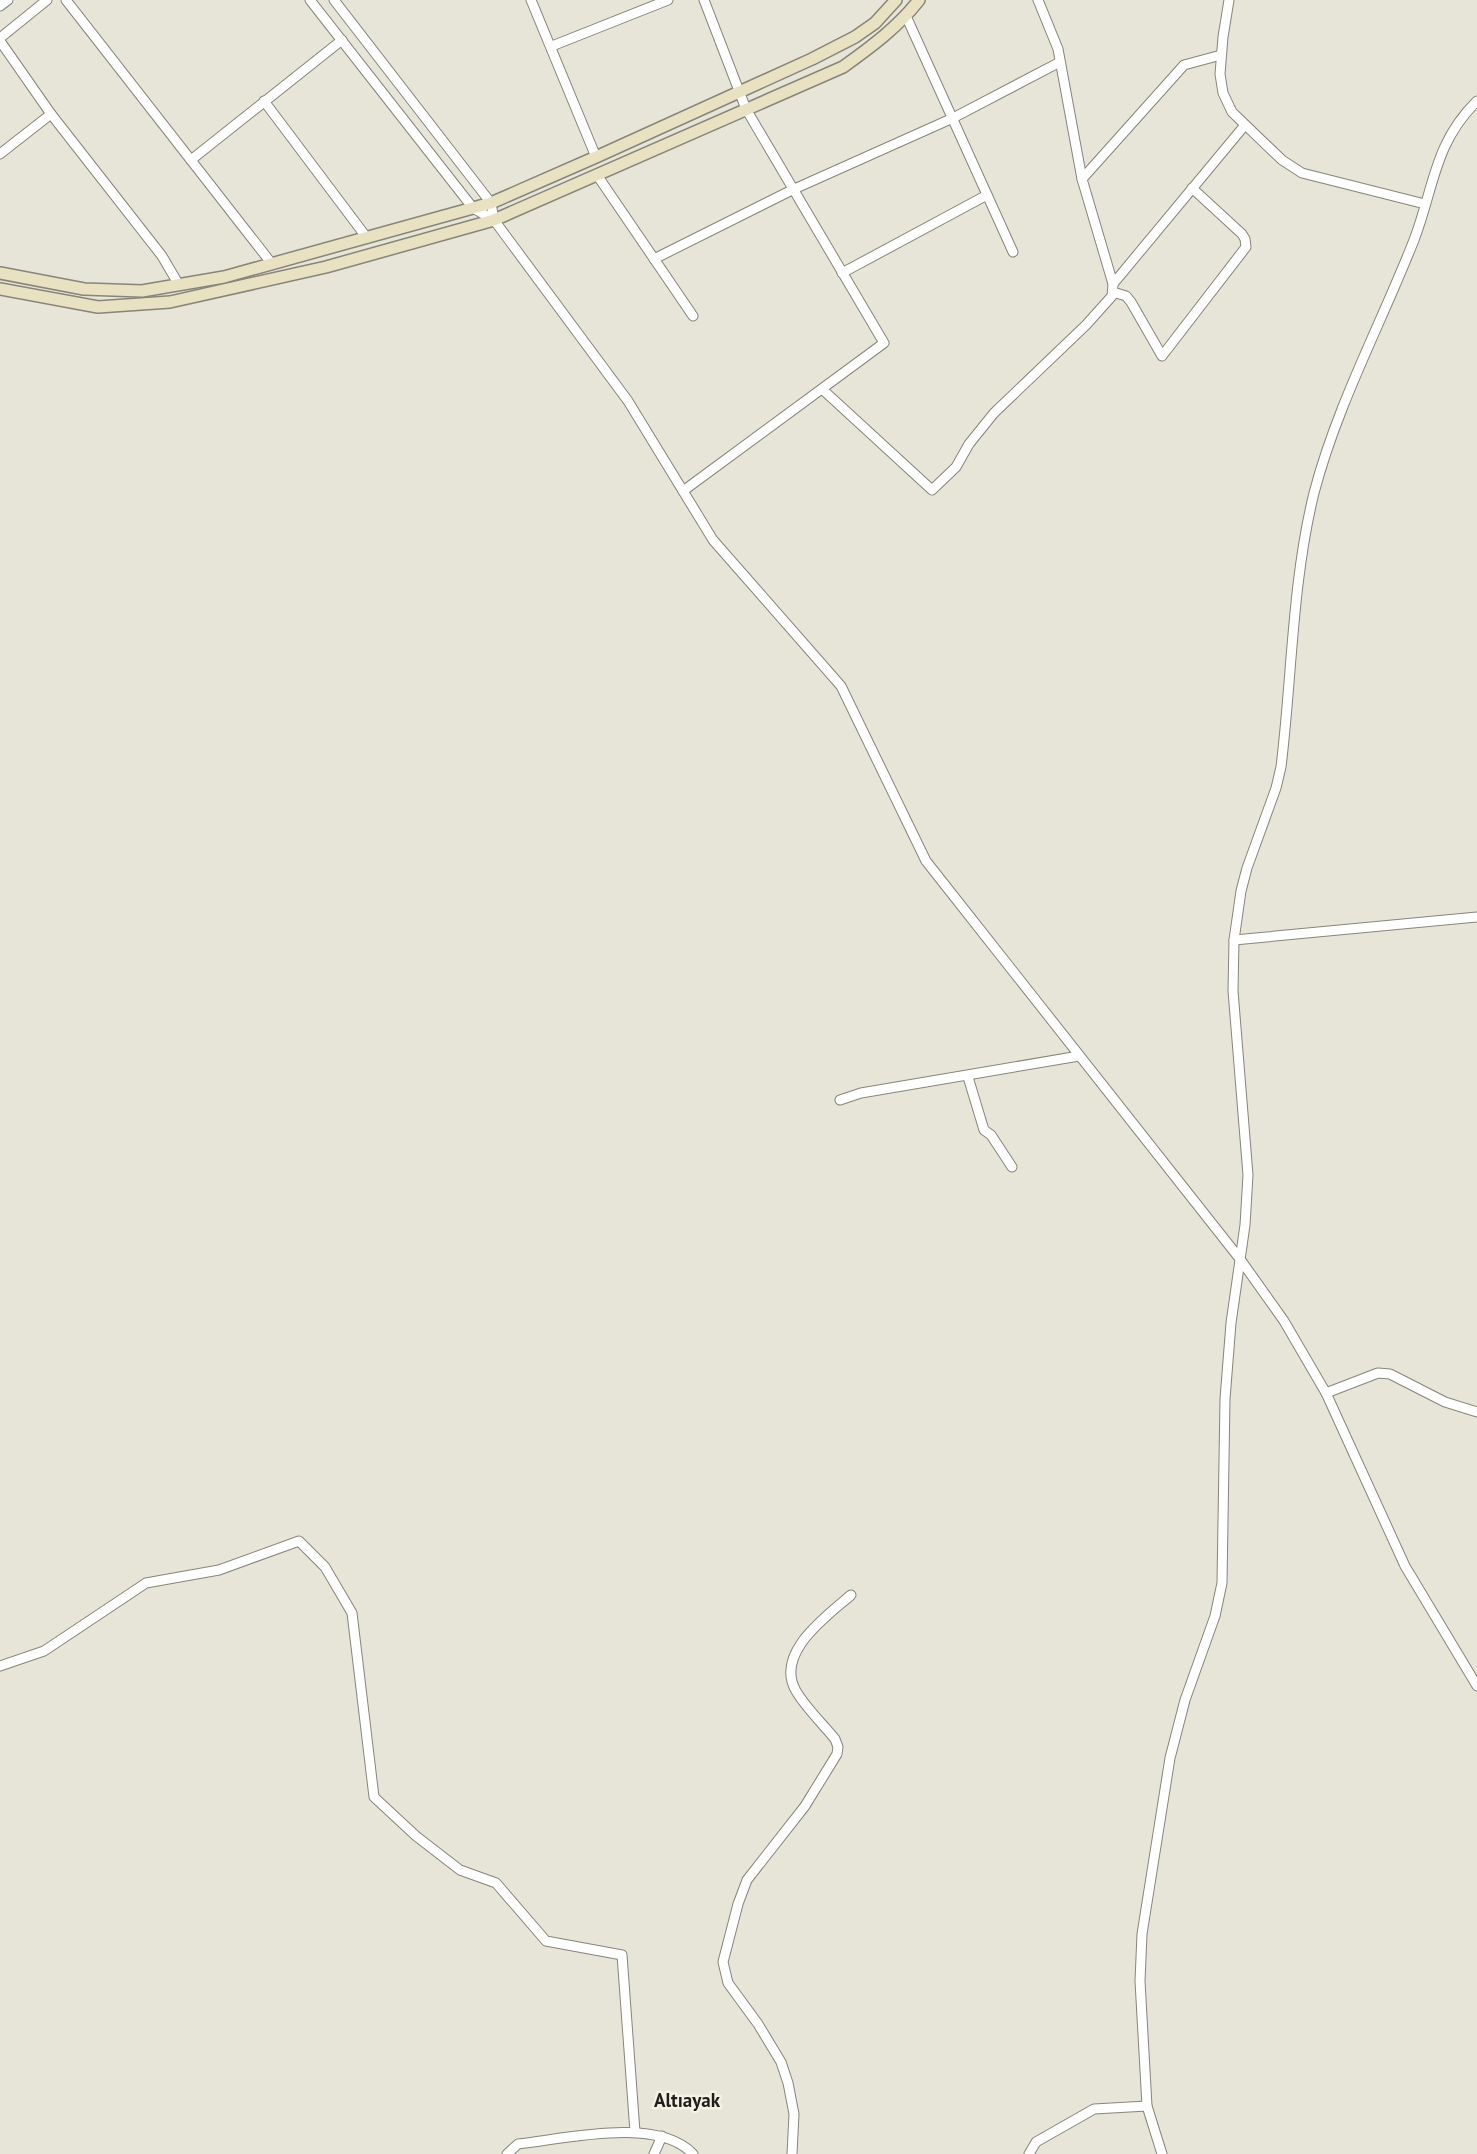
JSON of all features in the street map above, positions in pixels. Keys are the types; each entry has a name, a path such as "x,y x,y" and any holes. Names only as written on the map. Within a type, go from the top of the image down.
{"street":[{"path":"47,0 0,40 51,114 162,256 179,285"},
{"path":"66,0 272,264"},
{"path":"310,0 473,208 494,220 628,401 713,540 841,686 926,861 1240,1259 1284,1321 1326,1392 1405,1566 1477,1686"},
{"path":"334,0 492,203 494,220"},
{"path":"531,0 552,46 596,157"},
{"path":"552,46 668,0"},
{"path":"683,491 884,343 792,190 746,109 704,0"},
{"path":"0,273 84,290 142,290 179,285 224,277 492,203 855,37 875,23 896,0"},
{"path":"0,289 98,307 170,302 326,266 494,220 843,66 879,41 906,16 919,0"},
{"path":"1038,0 1058,49 1082,179 1113,288 1126,296 1131,302 1162,356 1246,247 1246,240 1242,234 1192,188"},
{"path":"1229,0 1220,74 1223,93 1232,112 1282,160 1302,173 1425,204"},
{"path":"906,16 1013,252"},
{"path":"191,160 342,40"},
{"path":"1082,179 1184,66 1221,55"},
{"path":"654,259 792,190 953,118 1060,62"},
{"path":"1162,2154 1147,2106 1140,1981 1142,1934 1170,1758 1185,1700 1216,1616 1222,1583 1224,1407 1231,1323 1240,1259 1248,1175 1234,990 1234,940 1247,868 1270,808 1281,767 1302,561 1315,491 1338,419 1407,258 1442,152 1460,117 1477,101"},
{"path":"264,102 367,238"},
{"path":"0,154 51,114"},
{"path":"822,389 932,490 956,467 969,444 994,413 1086,325 1192,188 1245,124"},
{"path":"597,174 693,316"},
{"path":"842,273 987,195"},
{"path":"1234,940 1477,917"},
{"path":"840,1100 861,1093 1079,1056"},
{"path":"968,1076 984,1130 991,1135 1012,1167"},
{"path":"1326,1392 1378,1373 1390,1374 1445,1402 1477,1412"},
{"path":"0,1666 44,1651 146,1583 219,1570 299,1542 325,1567 352,1613 374,1797 416,1836 460,1870 496,1883 546,1941 622,1954 635,2132"},
{"path":"792,2154 794,2114 781,2062 758,2024 728,1984 723,1962 738,1904 747,1880 805,1806 837,1754 838,1747 835,1739 801,1698 791,1674 801,1642 851,1595"},
{"path":"1029,2154 1036,2142 1094,2109 1147,2106"},
{"path":"507,2154 518,2144 635,2132 662,2136 688,2149 693,2154"},
{"path":"654,2154 662,2136"}],"district":[{"name":"Altıayak","path":"687,2100"}]}
